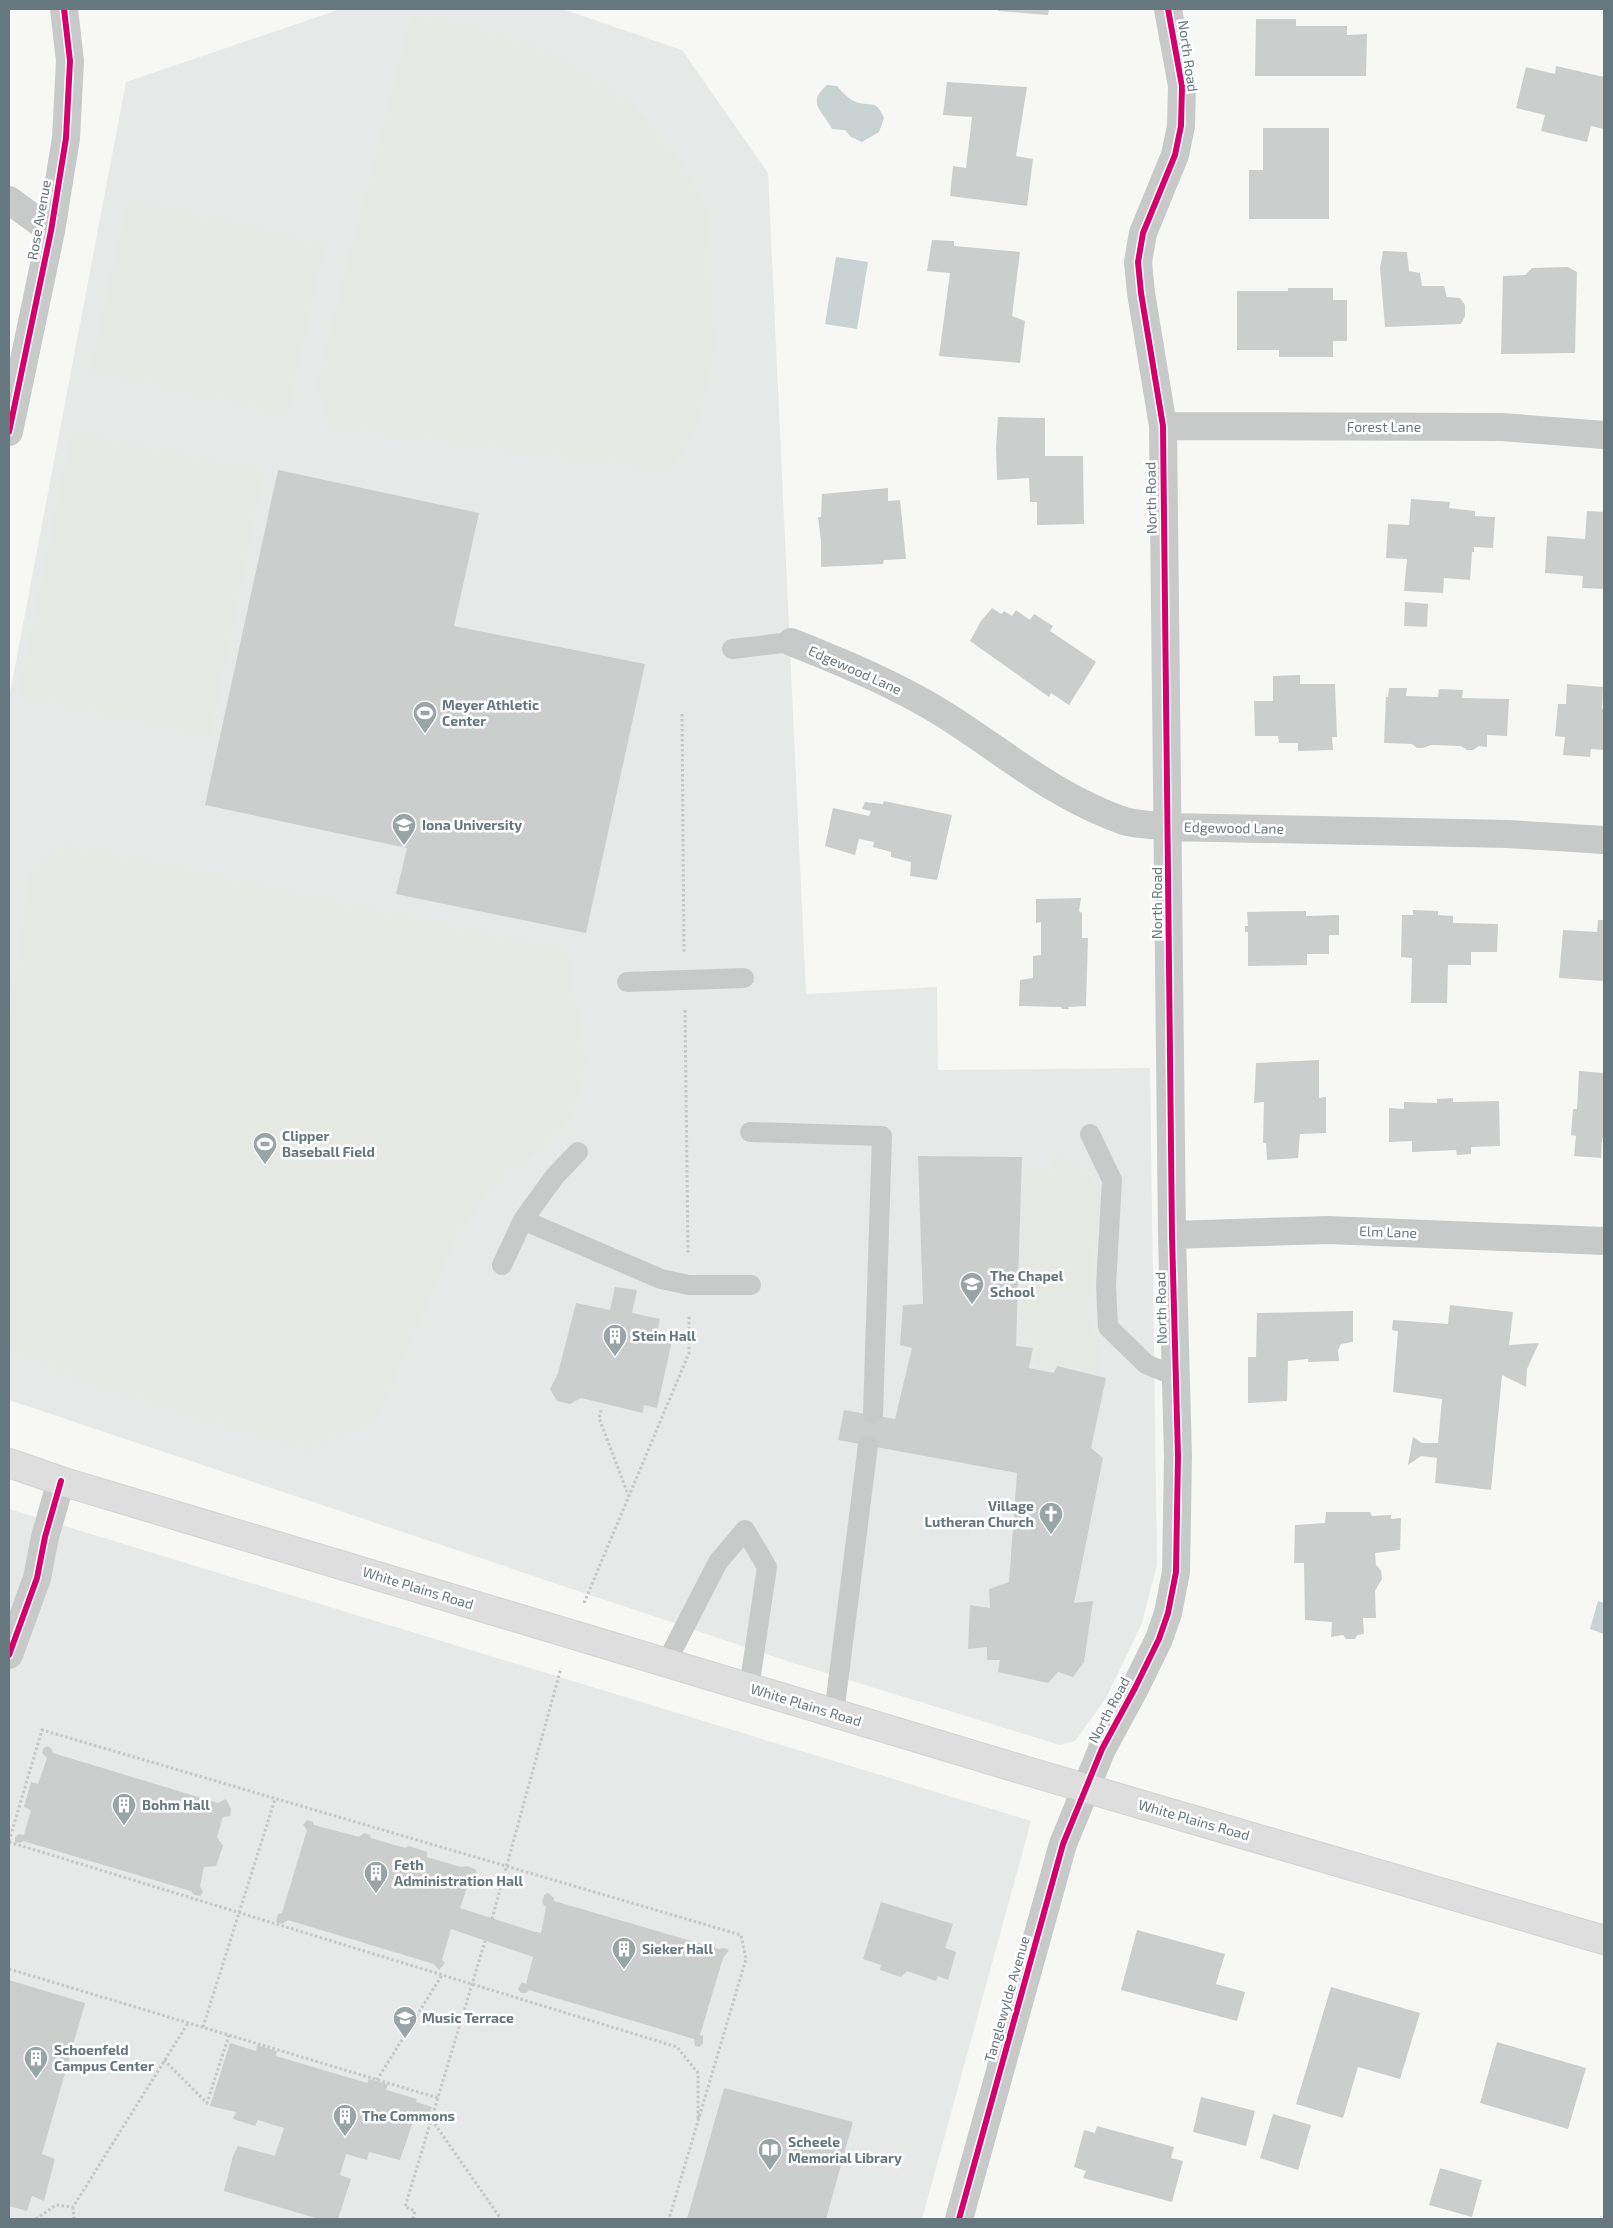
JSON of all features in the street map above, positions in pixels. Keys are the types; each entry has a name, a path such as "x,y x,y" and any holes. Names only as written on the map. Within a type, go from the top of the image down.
{"main road":[{"name":"White Plains Road","path":"9,1463 62,1481 834,1714 1604,1940"}],"street":[{"name":"Rose Avenue","path":"9,432 51,231 66,138 70,61 64,9"},
{"name":"North Road","path":"1086,1788 1102,1749 1136,1688 1168,1613 1176,1572 1178,1456 1172,1235 1169,827 1163,426 1140,294 1138,262 1142,233 1175,155 1181,126 1182,86 1168,9"},
{"path":"9,200 51,231"},
{"name":"Forest Lane","path":"1163,426 1502,427 1604,435"},
{"name":"Edgewood Lane","path":"791,642 838,660 906,692 946,715 1038,780 1126,822 1169,827 1508,834 1604,840"},
{"name":"Elm Lane","path":"1172,1235 1328,1230 1604,1241"},
{"path":"9,1655 37,1578 45,1537 62,1481"},
{"name":"Tanglewylde Avenue","path":"959,2219 1063,1844 1086,1788"}],"lane":[{"path":"732,649 791,642"},
{"path":"627,982 744,978"},
{"path":"750,1132 882,1136 873,1414"},
{"path":"1090,1134 1112,1180 1106,1285 1108,1327 1146,1364 1175,1376"},
{"path":"502,1264 523,1220 555,1176 578,1152"},
{"path":"523,1220 661,1279 689,1285 751,1285"},
{"path":"834,1714 868,1445"},
{"path":"666,1663 718,1562 746,1530 767,1567 749,1688"}],"path":[{"path":"581,1610 690,1353 682,714"},
{"path":"601,1410 599,1418 629,1497"},
{"path":"492,1919 561,1668"},
{"path":"669,2219 698,2125 746,1959 741,1935 507,1868 42,1730 9,1842 676,2048 698,2073 698,2125"},
{"path":"203,2027 275,1799"},
{"path":"412,2219 415,2211 405,2207 485,1941"},
{"path":"9,1968 438,2098"},
{"path":"377,2080 442,1975"},
{"path":"74,2219 73,2207 188,2023"},
{"path":"164,2060 207,2103 229,2035"},
{"path":"432,2120 502,2219"},
{"path":"36,2219 56,2205 73,2207"}],"shaded area":[{"name":"Iona University","path":"341,9 562,9 682,50 768,173 806,994 937,987 938,1070 1150,1068 1157,1564 1142,1623 1106,1698 1075,1741 1060,1745 787,1661 9,1400 9,698 126,82"},
{"path":"412,14 474,28 541,49 634,107 676,154 709,213 714,351 698,425 671,470 331,426 316,386"},
{"path":"827,85 837,86 846,96 856,102 877,107 884,118 879,132 862,142 851,137 845,130 832,129 820,112 817,102 818,97"},
{"path":"128,200 325,245 287,414 90,370"},
{"path":"836,257 868,262 857,329 825,324"},
{"path":"72,432 264,472 210,735 18,696"},
{"name":"Clipper Baseball Field","path":"65,845 568,952 586,1064 573,1114 552,1140 490,1190 456,1237 378,1417 310,1450 85,1382 9,1348 9,1026 30,870"},
{"path":"1051,1158 1070,1161 1083,1168 1092,1178 1096,1191 1098,1221 1087,1314 1091,1328 1100,1344 1098,1373 1057,1363 1054,1369 1034,1365 1037,1344 1021,1341 1024,1172 1050,1171"},
{"path":"9,1509 1031,1821 922,2219 9,2219"},
{"path":"1598,1601 1604,1603 1604,1634 1590,1629"}],"building":[{"path":"998,9 1049,9 1048,15 998,11"},
{"path":"1256,19 1296,19 1296,26 1347,26 1347,35 1367,34 1366,76 1255,76"},
{"path":"1556,66 1604,77 1604,129 1591,126 1587,142 1541,131 1545,115 1516,108 1526,67 1555,74"},
{"path":"947,82 1027,87 1016,156 1033,159 1027,206 950,196 953,166 966,168 972,117 943,115"},
{"path":"1263,128 1329,128 1329,219 1249,219 1249,170 1263,170"},
{"path":"932,240 954,241 954,246 1020,252 1012,316 1025,321 1020,363 939,356 950,273 927,271"},
{"path":"1383,251 1407,252 1409,271 1420,273 1422,286 1444,286 1447,297 1460,298 1465,305 1465,316 1461,324 1385,327 1380,268"},
{"path":"1568,267 1577,272 1575,353 1501,354 1503,276 1525,275 1532,268"},
{"path":"1288,288 1333,288 1333,300 1347,300 1347,341 1333,341 1333,357 1279,357 1279,350 1237,350 1237,291 1288,291"},
{"path":"998,417 1045,418 1045,456 1083,456 1084,524 1037,525 1037,502 1030,502 1029,478 997,480 996,448"},
{"name":"Meyer Athletic Center","path":"278,470 479,513 454,626 645,664 586,933 396,894 407,848 205,805"},
{"path":"888,488 888,501 900,500 906,559 884,560 883,564 821,567 821,541 818,517 821,517 822,494"},
{"path":"1411,499 1450,502 1449,508 1475,511 1475,516 1495,517 1493,548 1474,547 1470,580 1444,578 1443,593 1404,591 1407,559 1386,558 1388,524 1409,525"},
{"path":"1587,511 1604,512 1604,589 1582,588 1583,576 1545,573 1547,536 1585,539"},
{"path":"1405,602 1428,604 1427,627 1404,626"},
{"path":"992,608 1001,614 1004,611 1012,616 1016,610 1030,620 1034,614 1053,626 1050,631 1096,662 1069,705 1051,693 1049,697 970,641 981,621"},
{"path":"1300,675 1300,684 1335,684 1337,737 1332,737 1333,750 1298,751 1298,743 1279,743 1278,736 1255,736 1254,701 1273,701 1273,676"},
{"path":"1567,684 1603,687 1604,750 1591,749 1590,757 1563,755 1565,737 1555,736 1558,704 1566,704"},
{"path":"1389,688 1407,688 1406,696 1438,697 1439,689 1463,690 1462,698 1509,699 1507,736 1487,735 1487,747 1479,746 1473,750 1467,750 1461,746 1431,745 1417,748 1412,744 1384,743 1386,697 1388,697"},
{"path":"884,801 952,815 937,880 910,876 911,862 891,857 891,852 873,847 874,842 859,839 855,855 825,846 833,808 869,816 871,811 862,809 865,802 883,804"},
{"path":"1081,898 1079,911 1082,913 1082,938 1088,938 1086,1006 1062,1009 1061,1007 1019,1006 1020,980 1033,978 1033,956 1041,955 1041,922 1036,923 1036,899"},
{"path":"1413,910 1438,911 1438,915 1453,916 1453,923 1498,924 1497,952 1471,952 1471,965 1448,965 1447,1003 1411,1003 1412,958 1401,957 1402,915 1413,915"},
{"path":"1306,911 1306,916 1339,915 1339,935 1329,935 1329,954 1307,954 1307,965 1248,966 1248,932 1245,932 1245,926 1248,926 1247,912"},
{"path":"1598,920 1604,920 1604,981 1559,978 1563,930 1597,932"},
{"path":"1319,1060 1319,1098 1326,1097 1326,1133 1300,1134 1298,1158 1267,1160 1266,1143 1263,1143 1264,1102 1254,1103 1256,1063"},
{"path":"1579,1071 1604,1073 1604,1138 1602,1138 1601,1158 1574,1156 1576,1136 1571,1135 1573,1109 1577,1109"},
{"path":"1453,1098 1453,1102 1499,1101 1500,1146 1471,1147 1471,1154 1457,1155 1456,1150 1412,1152 1412,1141 1389,1142 1389,1108 1404,1109 1404,1102 1437,1103 1437,1099"},
{"path":"918,1156 1022,1157 1016,1346 1033,1348 1029,1368 1054,1373 1057,1366 1106,1378 1091,1448 1103,1458 1074,1603 1093,1601 1084,1662 1073,1677 1058,1672 1048,1683 998,1672 1000,1660 987,1660 987,1647 968,1649 970,1605 990,1608 989,1589 1009,1582 1017,1473 838,1440 844,1410 895,1419 912,1348 900,1345 903,1305 923,1304"},
{"name":"Stein Hall","path":"615,1287 637,1290 632,1313 660,1319 656,1337 672,1341 657,1408 644,1405 643,1413 581,1398 570,1404 557,1401 550,1389 558,1373 576,1303 610,1310"},
{"path":"1450,1305 1513,1312 1509,1345 1539,1343 1527,1369 1526,1387 1502,1375 1491,1490 1435,1483 1437,1458 1421,1456 1408,1465 1413,1437 1422,1443 1438,1443 1442,1399 1393,1392 1398,1331 1392,1330 1393,1320 1448,1324"},
{"path":"1353,1311 1353,1342 1341,1344 1338,1350 1339,1361 1308,1362 1308,1359 1288,1361 1287,1401 1248,1403 1248,1357 1256,1357 1257,1313"},
{"path":"1326,1512 1370,1512 1372,1516 1391,1515 1391,1519 1401,1518 1400,1550 1375,1553 1376,1565 1381,1570 1382,1579 1375,1591 1376,1618 1363,1618 1364,1634 1357,1635 1355,1639 1346,1639 1343,1635 1331,1637 1332,1622 1305,1620 1304,1563 1294,1563 1295,1525 1325,1523"},
{"name":"Bohm Hall","path":"47,1746 51,1748 53,1753 218,1803 226,1799 231,1809 230,1816 223,1817 217,1837 223,1846 216,1866 204,1867 200,1886 203,1892 200,1896 194,1895 191,1891 23,1841 20,1843 15,1842 15,1837 19,1834 24,1835 31,1810 24,1807 31,1782 38,1784 47,1758 42,1753 43,1749"},
{"path":"307,1820 313,1822 314,1825 359,1837 364,1833 370,1835 371,1838 405,1848 409,1846 427,1852 427,1857 475,1869 477,1873 475,1878 470,1879 460,1908 532,1931 541,1933 546,1907 542,1903 544,1895 548,1893 554,1898 554,1901 719,1949 729,1950 723,1958 700,2035 703,2036 703,2043 700,2047 695,2046 694,2039 529,1990 526,1993 521,1993 518,1989 522,1982 526,1984 533,1957 451,1929 442,1960 445,1963 439,1970 434,1964 288,1920 282,1924 276,1922 278,1914 282,1913 307,1830 303,1825"},
{"path":"881,1902 953,1924 945,1948 956,1952 948,1980 938,1976 936,1981 907,1971 901,1977 880,1970 881,1965 863,1959"},
{"path":"1137,1930 1225,1954 1216,1984 1245,1992 1237,2021 1121,1990"},
{"name":"Schoenfeld Campus Center","path":"9,1980 85,2003 42,2154 55,2159 44,2201 32,2196 27,2211 9,2206"},
{"path":"1331,1987 1420,2013 1400,2079 1358,2067 1343,2118 1296,2104"},
{"path":"1497,2042 1586,2068 1568,2129 1480,2103"},
{"name":"The Commons","path":"230,2043 256,2051 257,2045 277,2051 276,2056 367,2083 369,2079 388,2084 386,2090 417,2099 416,2102 432,2107 427,2120 415,2116 400,2160 369,2152 367,2160 346,2154 340,2175 351,2179 338,2219 319,2219 224,2191 233,2156 238,2146 275,2156 284,2128 258,2120 255,2126 233,2119 236,2112 210,2106"},
{"name":"Scheele Memorial Library","path":"724,2088 853,2122 826,2219 687,2219"},
{"path":"1201,2097 1255,2111 1246,2146 1193,2132"},
{"path":"1273,2114 1311,2125 1298,2170 1260,2158"},
{"path":"1097,2126 1174,2147 1171,2158 1183,2161 1172,2202 1083,2178 1086,2171 1074,2167 1084,2130 1095,2133"},
{"path":"1440,2168 1482,2180 1472,2217 1429,2205"}],"cycle path":[{"path":"9,432 51,231 66,138 70,61 64,9"},
{"path":"959,2219 1063,1844 1102,1749 1159,1639 1168,1613 1176,1572 1178,1456 1172,1235 1163,426 1141,293 1138,262 1143,233 1175,155 1181,126 1182,86 1168,9"},
{"path":"9,1655 37,1578 45,1537 61,1481"}],"place":[{"name":"Meyer Athletic Center","path":"425,734"},
{"name":"Iona University","path":"404,846"},
{"name":"Clipper Baseball Field","path":"265,1165"},
{"name":"The Chapel School","path":"972,1305"},
{"name":"Stein Hall","path":"615,1357"},
{"name":"Village Lutheran Church","path":"1051,1535"},
{"name":"Bohm Hall","path":"124,1826"},
{"name":"Feth Administration Hall","path":"376,1894"},
{"name":"Sieker Hall","path":"624,1970"},
{"name":"Music Terrace","path":"405,2039"},
{"name":"Schoenfeld Campus Center","path":"36,2079"},
{"name":"The Commons","path":"345,2137"},
{"name":"Scheele Memorial Library","path":"770,2171"}]}
